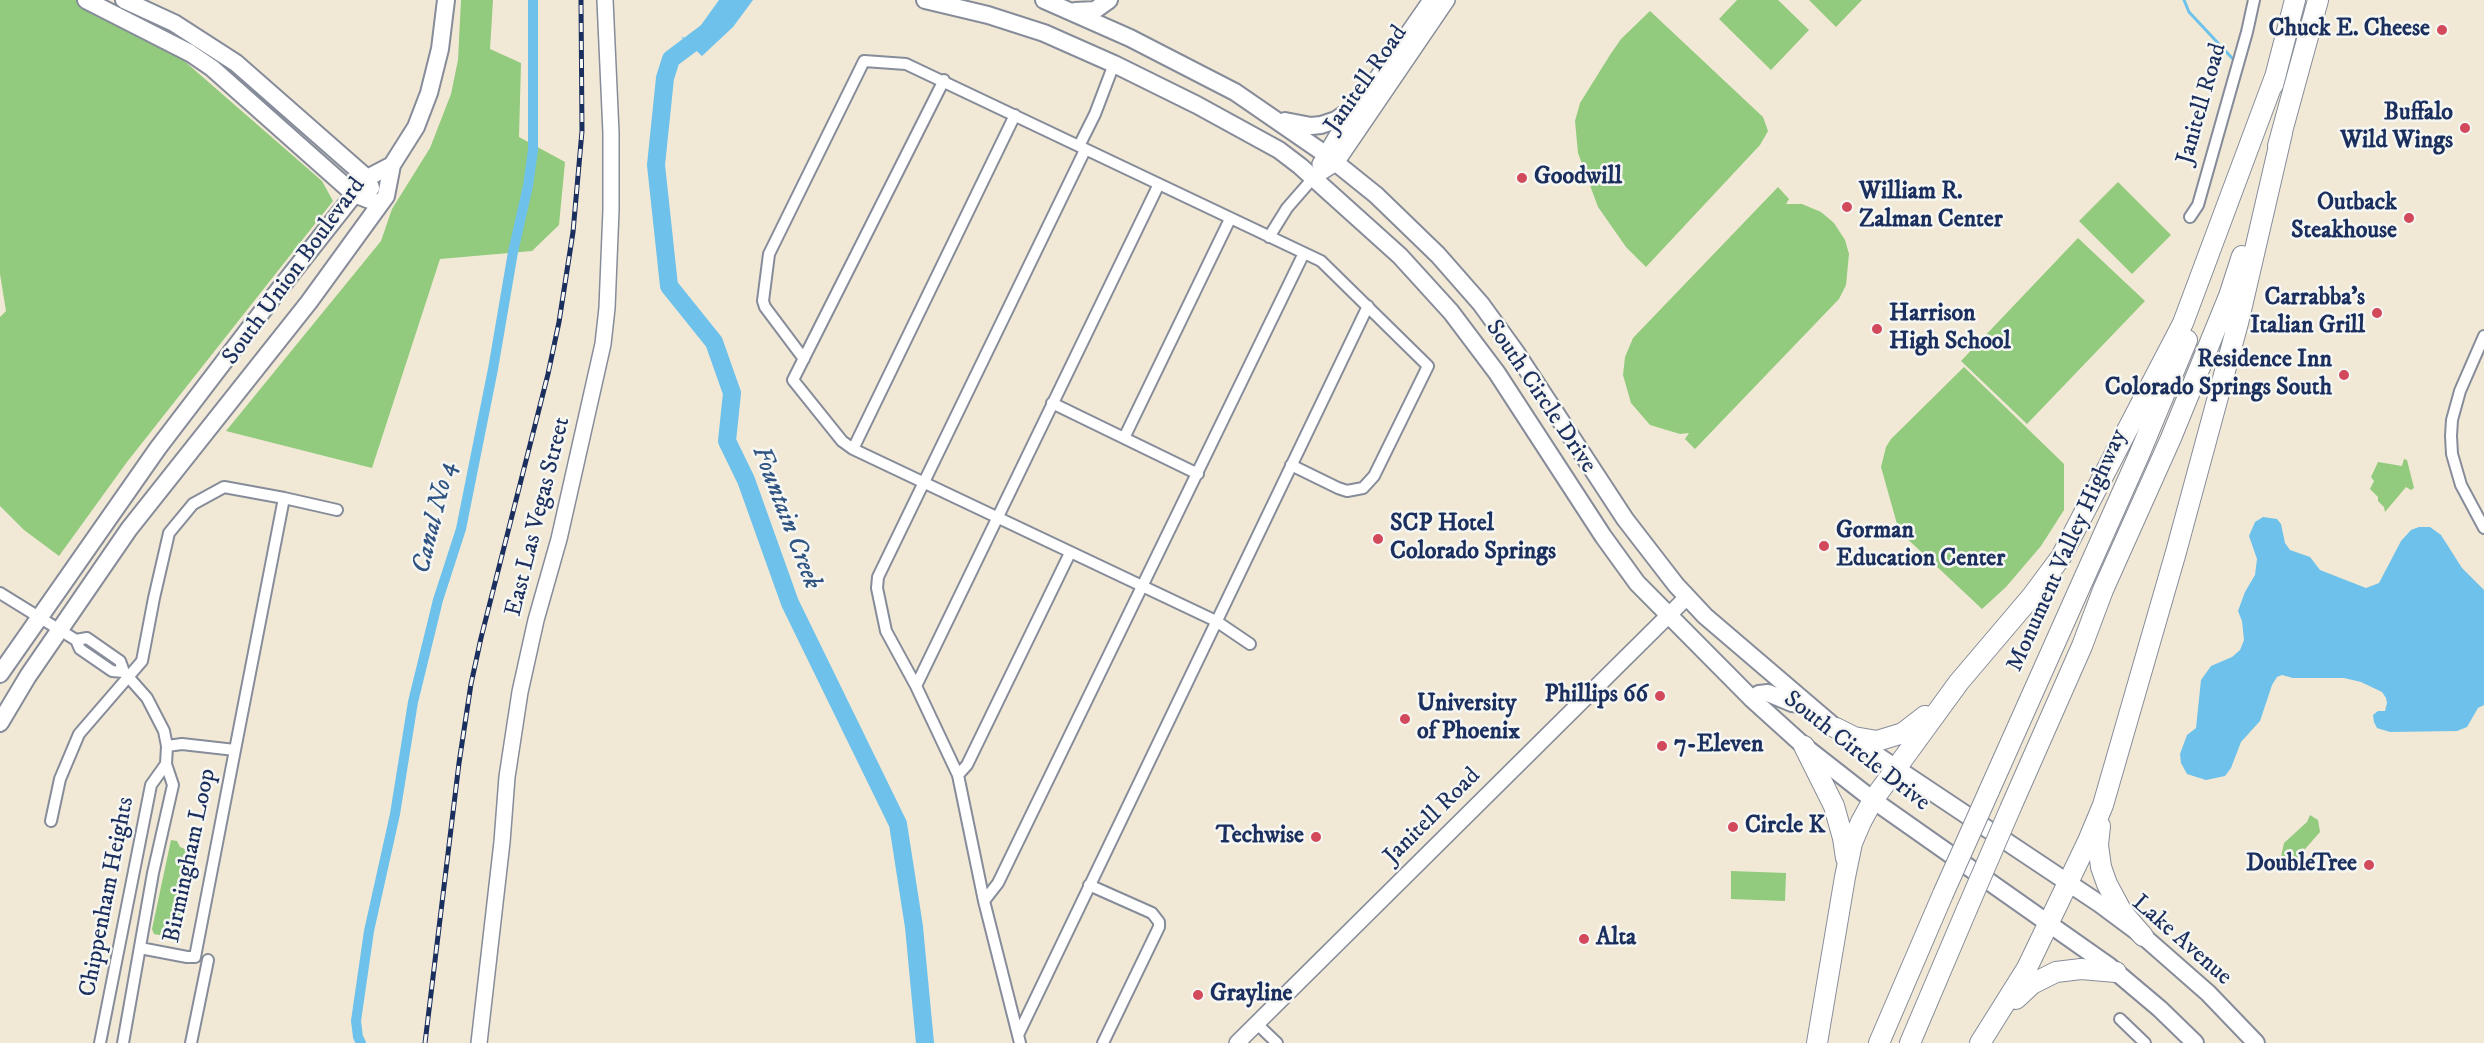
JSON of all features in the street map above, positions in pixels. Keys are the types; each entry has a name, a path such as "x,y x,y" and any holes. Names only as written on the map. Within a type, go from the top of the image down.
{"highway":[{"name":"Monument Valley Highway","path":"1879,1043 2139,455 2193,325 2241,195 2295,0"},
{"name":"Monument Valley Highway","path":"1910,1043 2082,646 2103,590 2171,438 2224,307 2272,168 2318,0"},
{"path":"1817,1043 1852,843 1873,800 1896,767 1959,682 2032,596 2061,557 2195,295 2276,74"},
{"path":"1980,1043 2027,968 2103,805 2176,552 2238,323 2282,134"},
{"path":"1836,728 1864,739 1877,741 1892,738 1922,720 1959,682"},
{"path":"1804,746 1828,792 1839,821 1847,867"},
{"path":"2103,805 2098,845 2101,867 2122,912 2143,936"},
{"path":"1980,1043 2019,996 2042,977 2069,969 2116,972"}],"main road":[{"path":"86,0 190,53 212,68 354,194 380,204"},
{"path":"124,0 174,23 236,63 367,178 380,204"},
{"path":"392,165 416,127 429,93 440,50 446,0"},
{"name":"South Circle Drive","path":"925,0 988,15 1044,33 1114,64 1176,94 1279,150 1314,177 1400,256 1469,334 1623,565 1668,616 1752,699 1804,746 1873,800 2049,923"},
{"name":"South Circle Drive","path":"1044,0 1130,38 1235,92 1276,118 1331,158 1409,225 1481,303 1632,529 1687,597 1724,634 1836,728 1896,767 1949,806 2068,883"},
{"path":"1066,9 1088,12 1102,7 1110,0"},
{"path":"1110,0 1114,19 1130,38"},
{"path":"1276,118 1302,124 1321,125 1336,120 1361,102"},
{"name":"South Union Boulevard","path":"0,674 158,448 367,178 392,165"},
{"name":"South Union Boulevard","path":"0,723 28,676 129,529 309,302 386,196 392,165"},
{"path":"1752,699 1760,694 1768,693 1792,703 1807,704"},
{"name":"Lake Avenue","path":"2068,883 2143,936 2208,993 2256,1043"},
{"path":"2049,923 2116,972 2160,1009 2195,1043"}],"street":[{"name":"East Las Vegas Street","path":"479,1043 502,842 507,777 520,692 559,539 603,344 607,308 611,210 611,133 605,0"},
{"name":"Janitell Road","path":"1331,158 1361,102 1431,0"},
{"name":"Janitell Road","path":"1269,237 1287,208 1331,158 1447,0"},
{"name":"Janitell Road","path":"2190,217 2198,205 2254,0"},
{"path":"804,359 765,307 763,301 768,260 864,61 906,64 944,80 1328,267 1428,366 1374,476 1363,488 1347,491 1291,465"},
{"path":"1019,1039 984,901 958,775 916,686 886,631 877,588 878,577 1082,148 1114,64"},
{"path":"944,80 793,380 842,441 853,449 1216,621 1250,644"},
{"path":"853,449 1015,115"},
{"path":"916,686 1159,184"},
{"path":"1124,438 1230,219"},
{"path":"984,901 998,883 1304,254"},
{"path":"1019,1039 1089,885 1368,306"},
{"path":"2484,336 2460,391 2452,420 2451,436 2452,454 2459,478 2484,528"},
{"path":"1052,403 1198,474"},
{"path":"51,821 60,779 79,734 127,675 142,661 170,533 193,504 224,487 337,510"},
{"name":"Birmingham Loop","path":"140,948 195,957 284,498"},
{"path":"958,775 967,765 1070,553"},
{"name":"Chippenham Heights","path":"0,594 76,640 87,638 120,661 127,675 147,698 164,731 167,746 166,764 173,785 153,873 123,1043"},
{"name":"Janitell Road","path":"1237,1043 1687,597"},
{"name":"Birmingham Loop","path":"167,746 182,744 235,750"},
{"name":"Chippenham Heights","path":"100,1043 151,785 166,764"},
{"path":"1089,885 1152,914 1159,922 1159,927 1103,1043"},
{"name":"Birmingham Loop","path":"191,1043 208,960"},
{"path":"2120,1019 2145,1043"},
{"path":"1256,1023 1277,1043"}],"green space":[{"path":"0,0 86,0 151,32 322,181 333,201 127,462 59,556 24,530 0,506 0,317 6,311 0,274"},
{"path":"461,0 493,0 490,49 521,63 519,137 565,162 559,225 532,251 440,259 372,468 226,431 381,241 392,209 430,148 451,94 458,60"},
{"path":"1737,0 1778,0 1809,30 1771,70 1719,19"},
{"path":"1809,0 1862,0 1836,27"},
{"path":"1650,11 1763,117 1768,131 1760,145 1646,267 1626,247 1598,207 1578,153 1575,121 1580,103 1610,55 1621,39"},
{"path":"2118,182 2171,235 2132,274 2079,221"},
{"path":"1778,187 1789,199 1786,204 1802,204 1821,212 1834,223 1845,240 1849,254 1846,285 1839,299 1695,449 1685,439 1689,433 1680,434 1650,425 1631,403 1623,375 1625,357 1633,338"},
{"path":"2078,238 2145,301 2027,424 1961,361"},
{"path":"1964,367 2064,464 2064,510 2041,546 2006,587 1982,609 1899,531 1881,467 1886,447 1891,439"},
{"path":"2404,459 2407,460 2414,488 2411,490 2406,487 2385,512 2378,497 2370,489 2374,481 2371,477 2378,462 2402,466"},
{"path":"2310,815 2318,820 2320,832 2298,857 2285,861 2281,857 2284,843 2307,822"},
{"path":"171,840 177,841 180,847 185,849 192,844 198,845 180,939 154,934 152,929"},
{"path":"1731,871 1786,873 1785,901 1731,899"}],"water":[{"path":"719,0 753,0 733,27 702,56 681,37 691,39"},
{"path":"2263,517 2277,519 2281,524 2285,543 2290,550 2310,557 2320,570 2366,588 2379,583 2401,541 2411,530 2430,527 2441,535 2462,568 2484,590 2484,705 2478,708 2467,727 2457,731 2390,732 2377,728 2374,722 2373,715 2378,711 2385,711 2387,703 2382,692 2361,682 2344,678 2293,678 2282,675 2277,677 2272,685 2260,721 2241,742 2231,768 2225,776 2206,780 2187,774 2181,763 2180,754 2187,735 2196,728 2201,680 2211,666 2232,657 2240,650 2244,640 2242,621 2238,611 2255,575 2257,559 2249,536 2255,522"}],"waterway":[{"name":"Canal No 4","path":"361,1043 356,1021 369,931 395,814 413,702 438,600 461,529 493,369 513,252 528,186 533,150 533,0"},
{"name":"Fountain Creek","path":"735,0 711,29 671,59 665,78 656,165 669,286 714,342 732,393 727,441 746,480 790,603 898,824 914,927 925,1043"},
{"path":"2184,0 2189,12 2232,58"}],"railway":[{"path":"425,1043 459,763 471,684 548,374 559,322 573,232 582,131 581,0"}],"place":[{"name":"Chuck E. Cheese","path":"2442,30"},
{"name":"Buffalo Wild Wings","path":"2465,128"},
{"name":"Goodwill","path":"1522,178"},
{"name":"William R. Zalman Center","path":"1847,207"},
{"name":"Outback Steakhouse","path":"2409,218"},
{"name":"Carrabba's Italian Grill","path":"2377,313"},
{"name":"Harrison High School","path":"1877,329"},
{"name":"Residence Inn Colorado Springs South","path":"2344,375"},
{"name":"SCP Hotel Colorado Springs","path":"1378,539"},
{"name":"Gorman Education Center","path":"1824,546"},
{"name":"Phillips 66","path":"1660,696"},
{"name":"University of Phoenix","path":"1405,719"},
{"name":"7-Eleven","path":"1662,746"},
{"name":"Circle K","path":"1733,827"},
{"name":"Techwise","path":"1316,837"},
{"name":"DoubleTree","path":"2369,865"},
{"name":"Alta","path":"1584,939"},
{"name":"Grayline","path":"1198,995"}]}
